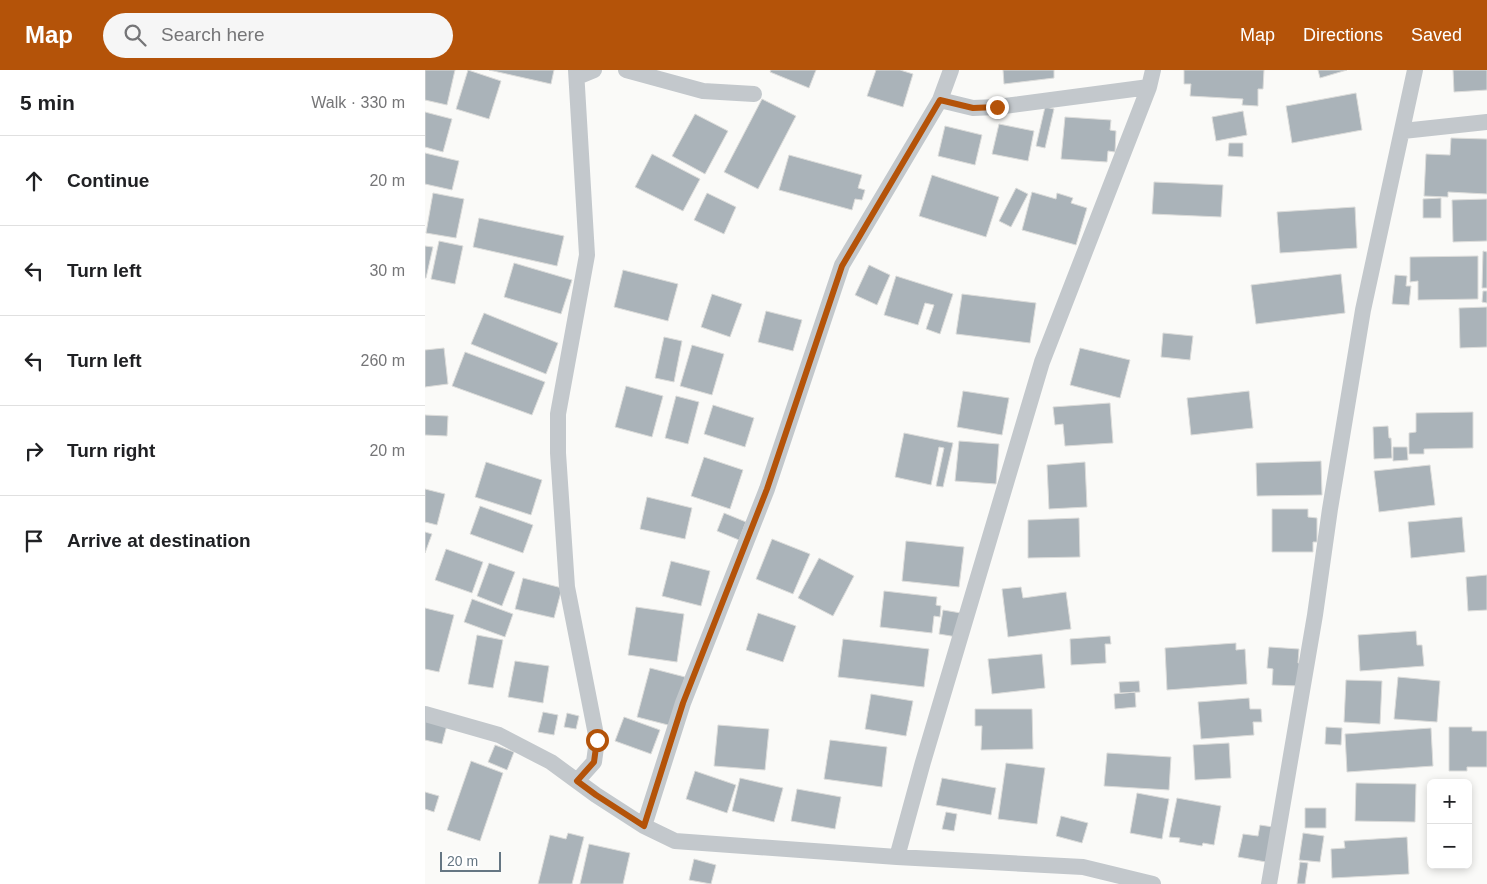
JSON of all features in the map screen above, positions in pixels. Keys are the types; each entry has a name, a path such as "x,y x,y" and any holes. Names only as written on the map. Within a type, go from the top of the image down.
{"street":[{"path":"577,781 594,762 597,740 567,587 558,414 587,255 576,74 594,70"},
{"path":"626,70 703,91 754,94"},
{"path":"644,826 683,703 767,489 842,266 940,100 951,70"},
{"path":"897,857 923,762 1042,362 1149,87 1153,70"},
{"path":"1269,884 1315,615 1329,509 1363,310 1415,70"},
{"path":"940,100 973,108 997,107 1149,87"},
{"path":"1403,131 1487,122"},
{"path":"425,714 499,735 551,762 596,795 644,826 675,841 897,857 1083,867 1153,884"}],"building":[{"path":"425,70 455,70 447,105 425,100"},
{"path":"468,70 501,81 489,119 456,109"},
{"path":"489,70 554,70 551,84"},
{"path":"771,70 816,70 809,88 770,72"},
{"path":"876,70 900,70 913,74 903,107 867,96"},
{"path":"1003,70 1054,70 1054,78 1004,84"},
{"path":"1184,70 1264,70 1263,89 1258,89 1258,106 1242,105 1243,99 1190,96 1191,84 1184,84"},
{"path":"1318,70 1347,70 1320,78"},
{"path":"1453,70 1487,70 1487,90 1454,92"},
{"path":"1356,93 1362,130 1292,143 1286,106"},
{"path":"762,99 796,116 758,189 724,172"},
{"path":"1045,107 1054,109 1045,148 1036,146"},
{"path":"1243,111 1247,135 1216,141 1212,117"},
{"path":"425,112 452,119 443,152 425,147"},
{"path":"695,114 728,131 705,174 672,156"},
{"path":"1065,117 1111,120 1110,130 1116,131 1115,152 1108,151 1107,162 1061,159"},
{"path":"999,124 1034,131 1028,161 992,154"},
{"path":"945,126 982,135 975,165 938,156"},
{"path":"1451,138 1487,139 1487,194 1448,192 1448,197 1424,196 1426,154 1450,155"},
{"path":"1229,143 1243,143 1243,157 1228,156"},
{"path":"425,153 459,161 452,190 425,184"},
{"path":"652,154 700,179 683,211 635,187"},
{"path":"789,155 862,175 858,188 865,190 862,200 855,199 852,210 779,190"},
{"path":"932,175 999,197 986,237 919,216"},
{"path":"1154,182 1223,185 1221,217 1152,214"},
{"path":"1016,188 1028,194 1011,227 999,221"},
{"path":"1032,192 1056,199 1057,193 1073,198 1071,203 1087,208 1076,245 1022,230"},
{"path":"433,193 464,199 456,238 426,233"},
{"path":"707,193 736,207 724,234 694,220"},
{"path":"1441,198 1441,218 1423,218 1423,199"},
{"path":"1487,199 1487,241 1453,242 1452,200"},
{"path":"1355,207 1357,248 1280,253 1277,212"},
{"path":"479,218 564,236 557,266 473,247"},
{"path":"439,241 463,246 455,284 431,279"},
{"path":"425,246 433,247 426,278 425,278"},
{"path":"1483,251 1487,252 1487,288 1482,288"},
{"path":"1478,256 1478,299 1418,300 1418,281 1410,282 1410,257"},
{"path":"514,263 572,280 561,314 504,297"},
{"path":"869,265 890,275 877,305 855,295"},
{"path":"623,270 678,284 668,321 614,307"},
{"path":"1341,274 1345,313 1256,324 1251,285"},
{"path":"1395,275 1407,276 1406,286 1411,286 1409,305 1392,304"},
{"path":"896,276 953,294 940,334 926,329 934,305 925,303 918,325 884,315"},
{"path":"1483,291 1487,291 1487,303 1482,302"},
{"path":"712,294 742,304 730,337 701,327"},
{"path":"962,294 1036,303 1030,343 956,334"},
{"path":"1487,307 1487,347 1460,348 1459,308"},
{"path":"766,311 802,320 793,351 758,342"},
{"path":"484,313 558,343 546,374 471,344"},
{"path":"1163,333 1193,336 1190,360 1161,357"},
{"path":"664,337 682,341 674,382 655,378"},
{"path":"692,345 724,354 712,395 680,386"},
{"path":"444,348 448,384 425,387 425,350"},
{"path":"1080,348 1130,360 1120,398 1070,385"},
{"path":"465,352 545,382 532,415 452,386"},
{"path":"626,386 663,396 652,437 615,427"},
{"path":"963,391 1009,398 1002,435 957,427"},
{"path":"1249,391 1253,428 1191,435 1187,398"},
{"path":"676,396 699,402 688,444 665,438"},
{"path":"1110,403 1113,443 1065,446 1063,424 1055,425 1053,407"},
{"path":"713,405 754,418 745,447 704,434"},
{"path":"1473,412 1473,448 1424,449 1424,454 1409,454 1409,433 1416,432 1416,413"},
{"path":"425,415 448,416 447,436 425,435"},
{"path":"1388,426 1392,458 1374,459 1373,427"},
{"path":"904,433 953,443 943,487 936,486 944,448 939,447 931,485 895,477"},
{"path":"959,441 999,444 996,484 955,481"},
{"path":"1393,447 1407,447 1408,460 1393,461"},
{"path":"704,457 743,470 730,509 691,496"},
{"path":"1321,461 1322,495 1257,496 1256,463"},
{"path":"486,462 542,480 531,515 475,497"},
{"path":"1085,462 1087,507 1049,509 1047,465"},
{"path":"1430,465 1435,505 1379,512 1374,471"},
{"path":"425,489 445,494 437,525 425,522"},
{"path":"647,497 692,508 685,539 640,529"},
{"path":"480,506 533,525 523,553 470,534"},
{"path":"1272,509 1308,509 1308,517 1317,518 1317,542 1313,542 1313,552 1272,552"},
{"path":"724,513 746,522 739,540 717,531"},
{"path":"1462,517 1465,552 1411,558 1408,522"},
{"path":"1079,518 1080,557 1028,558 1028,520"},
{"path":"425,532 432,534 425,553"},
{"path":"772,539 810,554 793,594 756,579"},
{"path":"906,541 964,547 959,587 902,581"},
{"path":"446,549 483,562 472,593 435,580"},
{"path":"819,558 854,576 833,616 798,598"},
{"path":"671,561 710,571 701,606 662,596"},
{"path":"489,563 515,572 502,606 477,596"},
{"path":"1487,575 1487,610 1468,611 1466,577"},
{"path":"523,578 562,588 554,618 515,609"},
{"path":"1021,587 1023,598 1066,592 1071,629 1008,637 1002,589"},
{"path":"884,591 937,597 936,605 941,606 940,617 934,616 932,633 880,627"},
{"path":"472,599 513,614 505,637 464,622"},
{"path":"636,607 684,614 677,662 628,655"},
{"path":"425,608 454,615 439,672 425,669"},
{"path":"943,610 961,613 957,637 939,634"},
{"path":"758,613 796,626 783,662 746,650"},
{"path":"1416,631 1417,645 1422,645 1424,666 1360,671 1358,635"},
{"path":"477,635 503,640 493,688 468,684"},
{"path":"1110,636 1111,644 1105,644 1106,663 1071,665 1070,639"},
{"path":"843,639 929,649 924,687 838,677"},
{"path":"1236,643 1236,650 1245,649 1247,684 1167,690 1165,648"},
{"path":"1269,647 1299,649 1299,686 1272,685 1273,669 1267,668"},
{"path":"1042,654 1045,688 992,694 988,659"},
{"path":"515,661 549,666 543,703 508,697"},
{"path":"650,668 685,677 672,726 637,717"},
{"path":"1398,677 1440,681 1437,722 1394,719"},
{"path":"1346,680 1382,681 1380,724 1344,722"},
{"path":"1139,681 1140,692 1120,693 1119,682"},
{"path":"1135,692 1136,707 1115,709 1114,694"},
{"path":"871,694 913,701 906,736 865,729"},
{"path":"1249,698 1250,709 1261,709 1262,722 1253,722 1254,735 1201,739 1198,702"},
{"path":"975,709 1032,709 1033,749 981,750 982,726 975,726"},
{"path":"543,712 558,715 554,735 538,732"},
{"path":"567,713 579,716 576,729 564,727"},
{"path":"624,717 660,730 651,754 615,741"},
{"path":"425,720 447,725 442,744 425,740"},
{"path":"718,725 769,729 765,770 714,766"},
{"path":"1326,727 1342,728 1341,745 1325,744"},
{"path":"1449,727 1472,727 1472,731 1487,731 1487,767 1467,767 1467,771 1449,771"},
{"path":"1431,728 1433,766 1347,772 1345,734"},
{"path":"830,740 887,747 882,787 824,779"},
{"path":"1229,743 1231,778 1195,780 1193,745"},
{"path":"495,745 514,752 507,770 488,762"},
{"path":"1107,753 1171,757 1169,790 1104,786"},
{"path":"471,761 503,773 480,841 447,830"},
{"path":"1006,763 1045,768 1037,824 998,819"},
{"path":"695,771 736,785 727,813 686,799"},
{"path":"740,778 783,788 774,822 732,811"},
{"path":"942,778 996,788 991,815 936,805"},
{"path":"1356,783 1416,784 1415,822 1355,821"},
{"path":"797,789 841,797 835,829 791,821"},
{"path":"425,792 439,796 434,812 425,809"},
{"path":"1137,793 1169,799 1162,839 1130,833"},
{"path":"1177,798 1221,806 1214,845 1203,843 1202,846 1179,842 1180,838 1169,837"},
{"path":"1305,808 1326,808 1326,828 1305,828"},
{"path":"946,812 957,814 954,831 942,829"},
{"path":"1061,816 1088,823 1082,843 1056,836"},
{"path":"1260,825 1273,827 1266,862 1238,857 1243,834 1258,836"},
{"path":"568,833 584,837 572,884 538,884 550,835 566,839"},
{"path":"1303,833 1324,836 1320,862 1299,860"},
{"path":"1407,837 1409,874 1332,878 1331,849 1345,848 1344,841"},
{"path":"589,844 630,853 623,884 580,884"},
{"path":"694,859 716,865 711,884 689,880"},
{"path":"1300,862 1308,863 1305,884 1297,884"}],"route":[{"path":"597,740 594,762 577,781 644,826 683,703 767,489 842,266 940,100 973,108 997,107"}]}
